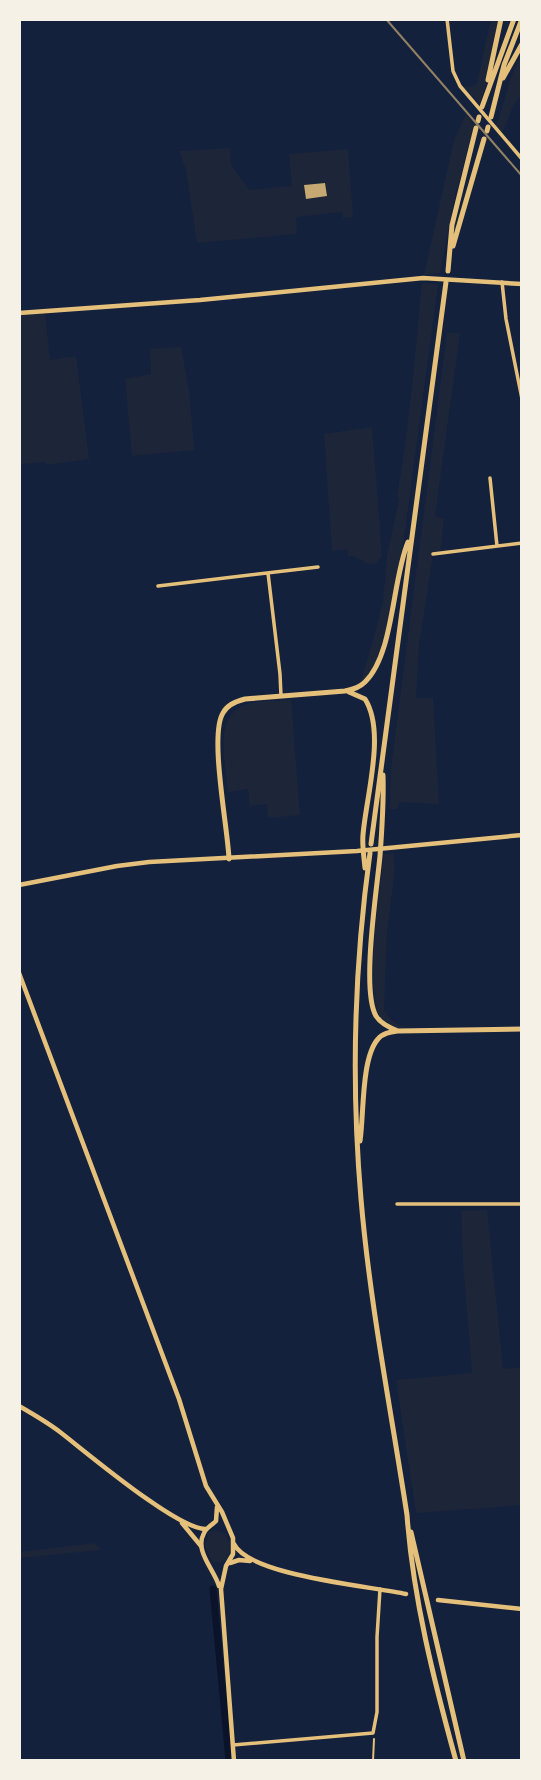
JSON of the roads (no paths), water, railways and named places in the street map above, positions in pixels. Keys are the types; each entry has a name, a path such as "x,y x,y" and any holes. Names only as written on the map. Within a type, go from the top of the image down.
{"highway":[{"path":"501,19 482,107 514,19"},
{"path":"491,117 504,65 522,19"},
{"path":"499,87 522,44"},
{"path":"448,271 452,225 478,122"},
{"path":"450,255 484,139"},
{"path":"371,844 446,282"},
{"path":"229,859 219,754 222,713 233,703 245,698 345,691 359,687 367,681 379,660 391,618 401,559 411,534"},
{"path":"345,691 365,699 374,722 362,838 367,879"},
{"path":"382,762 384,809 370,956 372,1000 375,1015 382,1023 398,1031"},
{"path":"370,853 359,947 355,1017 358,1155 366,1243 407,1515 410,1554 456,1761"},
{"path":"358,1155 369,1059 378,1039 398,1031 522,1030"},
{"path":"407,1515 464,1761"}],"main road":[{"path":"19,313 200,300 424,278 522,284"},
{"path":"19,885 117,866 388,849 522,835"},
{"path":"19,973 179,1399 206,1486 234,1544 243,1556 286,1572 406,1594"},
{"path":"19,1406 59,1431 118,1479 193,1528 222,1527 228,1531"},
{"path":"201,1546 208,1528 216,1521 216,1503"},
{"path":"176,1517 201,1546 204,1558 221,1589"},
{"path":"234,1544 221,1589 234,1761"},
{"path":"210,1565 217,1568 239,1560 255,1562"},
{"path":"438,1600 522,1609"}],"street":[{"path":"447,19 453,71 460,86 522,159"},
{"path":"502,282 506,319 522,399"},
{"path":"490,478 497,546"},
{"path":"433,554 522,543"},
{"path":"158,586 318,567"},
{"path":"268,573 281,696"},
{"path":"397,1205 522,1204"},
{"path":"233,1745 365,1735 375,1731 380,1588"}],"waterway":[{"path":"213,1589 229,1761"}],"railway":[{"path":"386,19 522,176"}]}
